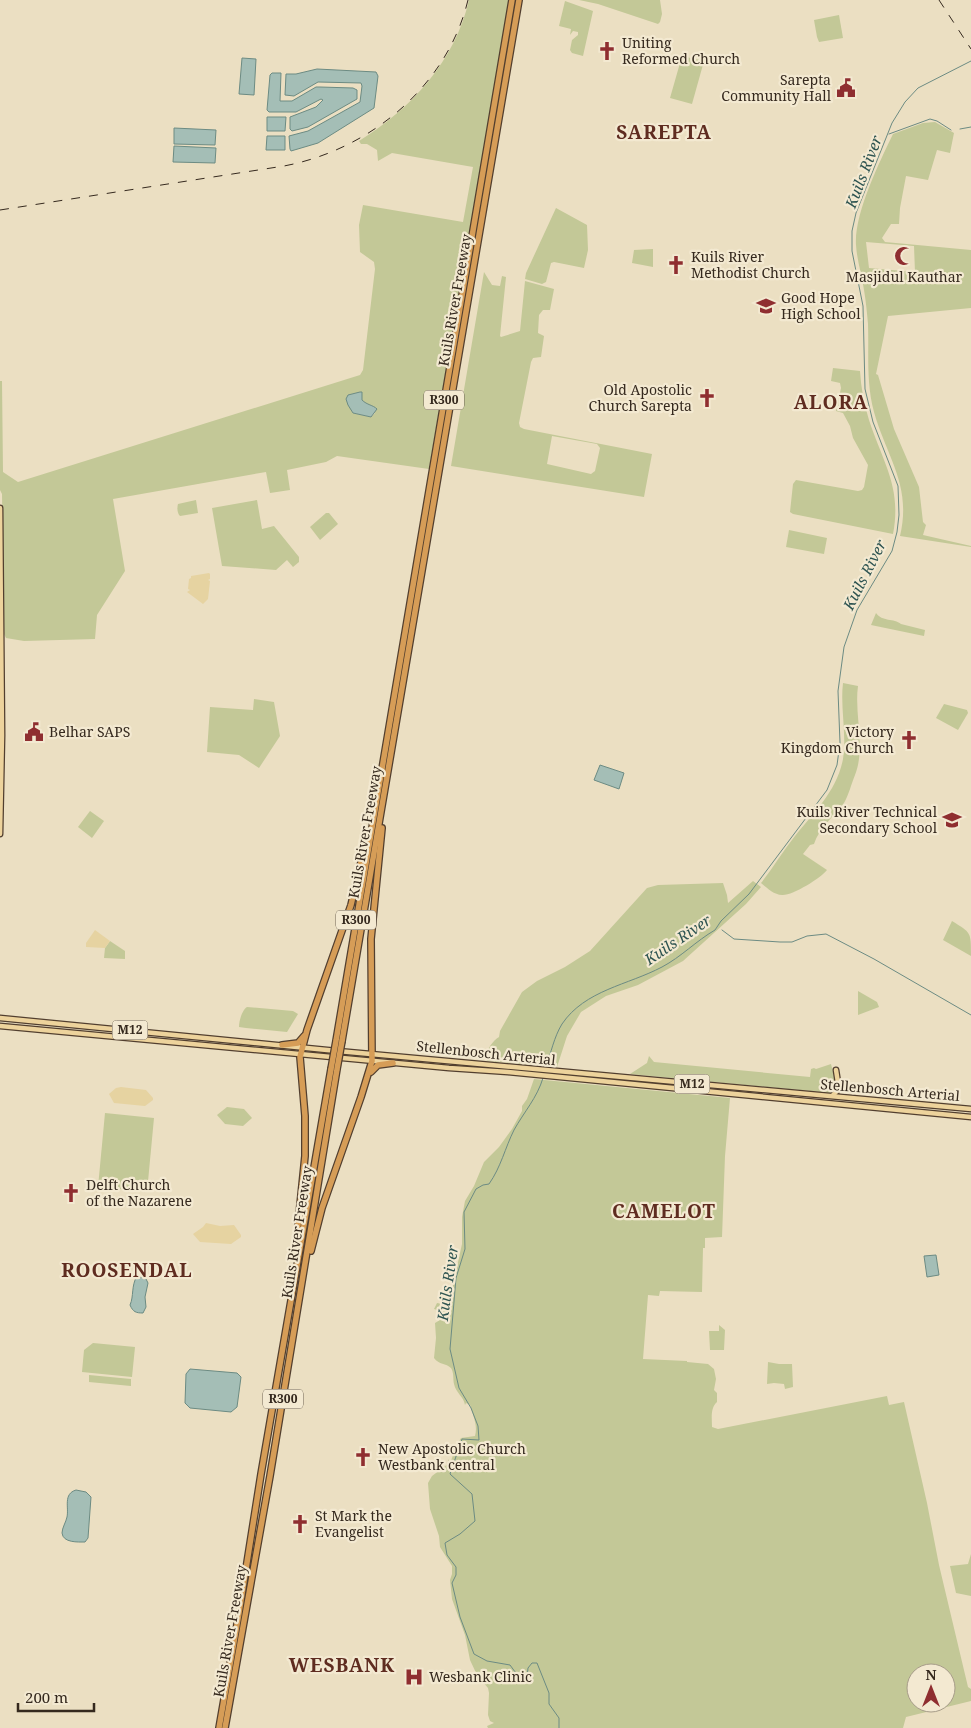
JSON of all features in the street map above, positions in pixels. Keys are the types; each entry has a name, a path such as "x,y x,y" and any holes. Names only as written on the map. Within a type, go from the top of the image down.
{"highway":[{"name":"Kuils River Freeway","path":"380,800 512,0"},
{"name":"Kuils River Freeway","path":"219,1728 288,1320 339,1041 519,0"},
{"path":"282,1045 298,1043 306,1030 351,906 371,815 380,800"},
{"path":"296,1314 300,1306 322,1208 373,1057 370,979 371,939 383,819 380,800"},
{"path":"288,1320 305,1156 305,1116 300,1054 306,1030"},
{"path":"368,1076 376,1065 393,1063"},
{"name":"Kuils River Freeway","path":"225,1728 296,1314 334,1069"}],"main road":[{"path":"0,508 2,735 0,834"},
{"name":"Stellenbosch Arterial","path":"0,1018 302,1047 373,1057 393,1063 971,1117"},
{"name":"Stellenbosch Arterial","path":"0,1026 300,1054 373,1057 536,1069 971,1109"},
{"path":"829,1096 836,1093 839,1089 836,1070"}],"green space":[{"path":"469,0 509,0 429,469 337,456 326,462 287,470 290,490 270,493 266,472 113,499 125,571 97,615 95,639 24,641 6,638 4,634 2,494 0,490 0,381 2,381 3,472 18,482 360,375 363,370 375,269 374,262 360,252 359,225 363,205 463,222 473,167 392,153 378,161 377,150 367,144 361,144 359,141 396,114 428,81 442,63 462,22","holes":["362,392 362,400 366,405 373,406 375,413 371,417 353,413 351,410 349,402 352,394"]},
{"path":"579,0 660,0 662,14 658,24 598,4"},
{"path":"565,1 593,11 583,56 572,53 570,50 572,40 578,35 578,32 573,31 570,35 571,29 559,26"},
{"path":"839,15 843,38 819,42 814,20"},
{"path":"682,56 704,61 692,104 670,98"},
{"path":"935,122 954,133 950,153 937,150 928,180 906,176 899,224 891,224 882,238 885,242 971,250 971,308 888,316 876,374 878,375 894,429 919,487 923,522 926,525 923,535 971,547 900,536 903,502 900,486 871,401 868,368 868,324 863,284 857,257 856,233 863,204 893,134 923,123","holes":["866,242 914,246 915,272 869,268"]},
{"path":"556,208 587,225 588,250 584,268 554,262 551,263 546,282 542,284 525,279 526,273"},
{"path":"653,249 653,267 632,263 634,250"},
{"path":"484,272 492,285 500,286 502,276 506,277 501,337 520,331 525,281 554,289 550,310 543,310 539,315 538,333 544,336 541,357 533,358 531,362 519,423 520,427 652,454 644,497 451,466","holes":["552,436 597,444 600,448 595,471 591,474 547,464"]},
{"path":"833,368 860,371 867,414 893,489 895,517 893,534 790,512 793,484 796,480 858,491 864,487 868,465 853,438 850,426 843,413 836,411 841,388 840,383 831,381"},
{"path":"196,500 198,513 180,516 178,504"},
{"path":"257,500 262,529 274,526 299,557 299,562 293,567 287,560 276,570 222,566 212,508"},
{"path":"326,513 329,513 338,524 320,540 310,527"},
{"path":"789,530 827,538 824,554 786,547"},
{"path":"876,613 885,619 925,630 924,636 871,625"},
{"path":"843,683 858,686 857,708 860,753 858,764 844,803 823,827 814,844 810,845 803,854 827,870 799,890 787,895 776,894 761,883 824,800 840,771 844,750"},
{"path":"254,699 274,702 280,736 259,768 239,755 207,752 210,707 253,710"},
{"path":"944,704 967,710 968,713 958,730 936,718"},
{"path":"90,811 104,821 92,838 78,827"},
{"path":"753,881 761,887 746,904 683,961 638,985 606,996 581,1012 567,1036 557,1067 487,1061 489,1048 499,1037 500,1031 522,992 537,981 565,967 590,951 647,888 658,885 723,883 728,903"},
{"path":"952,921 969,934 971,956 943,940"},
{"path":"110,941 125,951 125,959 104,958 105,948"},
{"path":"858,991 877,1002 879,1007 858,1015"},
{"path":"247,1007 293,1011 298,1014 287,1032 239,1027 241,1016"},
{"path":"649,1056 654,1062 810,1077 811,1069 831,1064 837,1088 831,1093 630,1074 647,1063"},
{"path":"534,1079 730,1098 725,1156 722,1237 705,1238 702,1292 660,1291 659,1296 648,1295 643,1359 687,1361 708,1364 714,1369 716,1379 714,1390 717,1393 717,1402 712,1410 712,1427 718,1429 887,1396 889,1405 904,1402 939,1565 968,1687 971,1689 971,1701 956,1705 956,1663 906,1663 906,1713 922,1713 906,1717 903,1728 488,1728 487,1726 494,1723 490,1721 488,1715 488,1688 477,1675 470,1660 465,1635 452,1599 450,1580 452,1566 440,1547 439,1536 430,1509 428,1483 432,1476 448,1464 448,1459 450,1463 461,1438 475,1436 476,1428 470,1405 466,1403 465,1405 455,1387 451,1368 434,1358 435,1323 450,1314 434,1309 437,1303 452,1304 453,1285 462,1244 462,1217 465,1201 474,1186 484,1162 499,1147 512,1129 522,1111 522,1106 527,1099"},
{"path":"227,1107 244,1109 252,1118 243,1126 225,1124 217,1115"},
{"path":"105,1113 154,1118 147,1192 98,1187"},
{"path":"719,1325 725,1330 724,1350 710,1350 709,1331 719,1331"},
{"path":"93,1343 135,1347 132,1377 82,1372 84,1350"},
{"path":"768,1362 792,1364 793,1387 785,1389 784,1384 767,1384"},
{"path":"89,1375 131,1379 131,1386 89,1382"},
{"path":"971,1554 971,1596 956,1593 950,1566 968,1564"}],"sand":[{"path":"209,573 208,599 203,604 187,592 190,590 188,589 189,579 191,576"},
{"path":"95,930 110,941 105,948 86,947 86,943"},
{"path":"116,1088 146,1090 153,1100 145,1106 114,1103 109,1094"},
{"path":"206,1223 220,1226 234,1225 241,1237 231,1244 200,1242 193,1234"}],"water":[{"path":"242,58 256,59 254,95 239,94"},
{"path":"317,69 376,72 378,76 374,108 318,143 291,151 289,136 308,131 360,102 361,83 318,82 294,96 285,95 286,74 296,74"},
{"path":"272,73 281,73 280,101 292,101 316,87 353,88 357,90 357,99 308,127 292,131 290,129 290,117 316,107 323,100 321,99 296,112 269,112 267,110 270,75"},
{"path":"267,117 286,117 285,131 267,131"},
{"path":"174,128 216,130 215,145 174,144"},
{"path":"267,136 285,136 285,150 266,150"},
{"path":"174,146 216,148 215,163 173,162"},
{"path":"362,392 362,400 377,409 371,417 353,413 348,405 346,399 348,395"},
{"path":"600,765 624,773 619,789 594,780"},
{"path":"936,1255 939,1275 927,1277 924,1256"},
{"path":"137,1276 146,1279 148,1283 145,1297 146,1307 143,1313 135,1312 130,1305"},
{"path":"190,1369 237,1373 241,1377 237,1407 231,1412 190,1408 185,1403 186,1374"},
{"path":"76,1490 86,1492 91,1497 88,1538 85,1542 65,1539 62,1533 67,1517 69,1494"}],"waterway":[{"name":"Kuils River","path":"546,1067 559,1029 583,1003 662,967 715,930 721,921 749,894 827,790 837,765 840,743 838,691 844,647 857,610 892,551 899,515 898,486 873,422 865,389 863,306 852,251 852,231 856,213 892,123 905,102 918,88 971,61"},
{"path":"889,134 930,119 951,130"},
{"path":"960,129 971,127"},
{"path":"722,930 734,939 780,942 792,942 807,936 826,934 874,959 971,1015"},
{"name":"Kuils River","path":"543,1078 534,1098 514,1130 493,1178 489,1184 476,1189 464,1212 465,1249 456,1278 450,1349 459,1388 471,1408 478,1426 479,1440 462,1439 450,1474 472,1494 475,1521 460,1534 445,1543 447,1555 456,1567 456,1575 452,1583 460,1617 474,1654 487,1661 510,1665 521,1680 527,1677 528,1668 532,1663 537,1663 549,1693 549,1704 559,1718 559,1728"}],"railway":[{"path":"0,210 284,166 315,158 346,146 400,110 423,87 442,60 458,31 468,0"},
{"path":"939,0 971,49"}],"place":[{"name":"Uniting Reformed Church","path":"607,51"},
{"name":"Sarepta Community Hall","path":"846,88"},
{"name":"Masjidul Kauthar","path":"904,256"},
{"name":"Kuils River Methodist Church","path":"676,265"},
{"name":"Good Hope High School","path":"766,306"},
{"name":"Old Apostolic Church Sarepta","path":"707,398"},
{"name":"Belhar SAPS","path":"34,732"},
{"name":"Victory Kingdom Church","path":"909,740"},
{"name":"Kuils River Technical Secondary School","path":"952,820"},
{"name":"Delft Church of the Nazarene","path":"71,1193"},
{"name":"New Apostolic Church Westbank central","path":"363,1457"},
{"name":"St Mark the Evangelist","path":"300,1524"},
{"name":"Wesbank Clinic","path":"414,1677"}],"district":[{"name":"SAREPTA","path":"664,132"},
{"name":"ALORA","path":"831,402"},
{"name":"CAMELOT","path":"664,1211"},
{"name":"ROOSENDAL","path":"127,1270"},
{"name":"WESBANK","path":"342,1665"}]}
